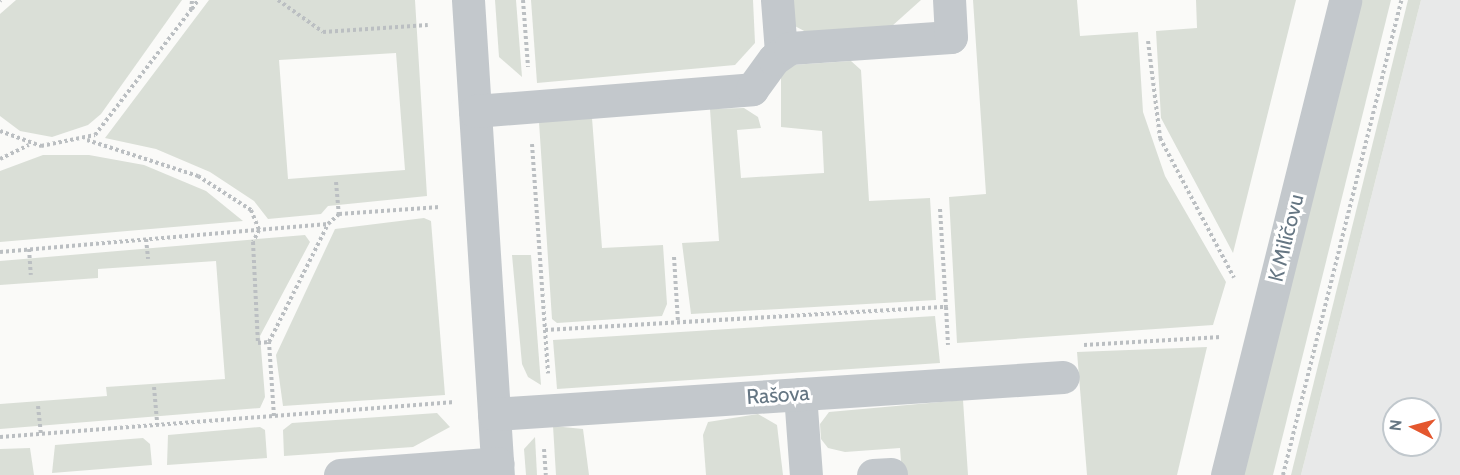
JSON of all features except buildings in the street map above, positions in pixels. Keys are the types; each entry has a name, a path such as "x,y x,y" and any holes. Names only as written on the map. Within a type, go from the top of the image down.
{"street":[{"path":"340,475 498,469 468,0"},
{"path":"475,111 752,89 781,52 777,0"},
{"path":"781,52 951,37 949,0"},
{"name":"K Milíčovu","path":"1227,475 1345,0"},
{"name":"Rašova","path":"494,414 1063,377"},
{"path":"800,394 806,475"}],"path":[{"path":"191,10 192,0"},
{"path":"87,140 102,129 198,0"},
{"path":"278,0 323,32 428,25"},
{"path":"524,0 545,330 546,475"},
{"path":"1282,475 1401,0"},
{"path":"1149,41 1160,138 1235,278"},
{"path":"0,131 30,145"},
{"path":"0,159 30,145 87,140 198,176 251,210 259,230 253,242 258,343 269,342"},
{"path":"336,182 339,214"},
{"path":"274,416 269,342 328,224 339,214 440,207"},
{"path":"940,209 948,353"},
{"path":"0,252 328,224"},
{"path":"146,239 148,259"},
{"path":"29,249 30,275"},
{"path":"674,257 678,322"},
{"path":"545,330 946,308"},
{"path":"1063,377 1061,346 1221,337"},
{"path":"154,387 157,425"},
{"path":"0,437 459,402"},
{"path":"38,406 40,434"}],"shaded area":[{"path":"16,0 182,0 101,114 88,125 52,137 20,131 0,116 0,14"},
{"path":"209,0 415,0 427,196 328,206 321,214 268,219 254,201 210,172 156,149 105,138","holes":["396,53 405,170 288,179 279,60"]},
{"path":"495,0 516,0 522,77 499,57"},
{"path":"531,0 753,0 755,43 735,65 537,83"},
{"path":"793,0 921,0 892,26 806,32 793,25"},
{"path":"973,0 1077,0 1080,36 1138,32 1143,112 1165,176 1226,282 1213,325 957,343 949,197 986,194"},
{"path":"1196,0 1296,0 1233,253 1161,118 1156,31 1197,28"},
{"path":"1362,0 1391,0 1273,475 1243,475"},
{"path":"1408,0 1421,0 1301,475 1291,475"},
{"path":"1421,0 1460,0 1460,475 1301,475"},
{"path":"851,61 861,70 869,201 930,198 936,300 691,314 682,243 719,241 710,109 744,108 758,117 761,128 737,130 741,178 824,173 822,131 781,127 781,76 792,65"},
{"path":"592,118 602,248 663,245 667,304 662,316 557,323 552,319 539,122"},
{"path":"43,155 89,155 144,165 206,191 243,221 0,242 0,171"},
{"path":"424,218 431,221 445,395 283,406 276,355 335,229"},
{"path":"305,235 310,242 260,336 265,397 260,408 0,429 0,404 107,396 106,387 225,379 216,261 98,269 98,278 0,285 0,261"},
{"path":"512,255 531,255 541,385 528,377 522,364"},
{"path":"935,316 940,363 557,389 553,340"},
{"path":"1207,347 1177,475 1087,475 1077,352"},
{"path":"963,400 968,475 902,475 900,448 845,452 828,448 821,439 820,424 829,412"},
{"path":"437,413 450,427 413,447 284,456 283,430 292,423"},
{"path":"758,414 777,425 783,475 706,475 703,435 708,422"},
{"path":"553,426 583,429 589,475 556,475"},
{"path":"260,427 265,430 267,458 167,465 168,435"},
{"path":"535,437 537,475 526,475 524,449"},
{"path":"143,438 150,444 152,465 52,473 55,445"},
{"path":"30,448 34,475 0,475 0,449"}]}
